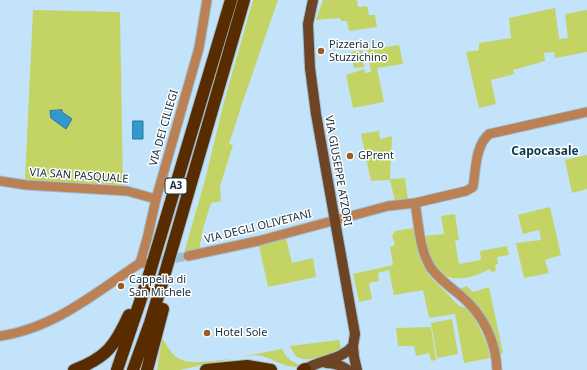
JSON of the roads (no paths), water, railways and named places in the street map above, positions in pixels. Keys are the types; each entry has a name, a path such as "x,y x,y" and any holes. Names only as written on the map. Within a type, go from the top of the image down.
{"highway":[{"name":"A3","path":"117,370 149,275 230,0"},
{"name":"A3","path":"133,370 150,323 244,0"},
{"path":"147,370 194,194 203,141"},
{"name":"A3","path":"74,370 96,360 105,354 112,346 119,336 149,275"},
{"path":"206,370 247,366 271,370"}],"main road":[{"name":"VIA GIUSEPPE ATZORI","path":"313,0 308,24 310,68 316,114 355,334 353,346 357,370"},
{"path":"304,370 314,364 343,355 353,346"},
{"path":"323,362 333,363 348,370"}],"street":[{"name":"VIA DEI CILIEGI","path":"0,336 16,334 53,319 93,296 143,263 156,199 199,48 207,0"},
{"name":"VIA DEGLI OLIVETANI","path":"188,256 258,240 388,206 414,203 466,191 473,187 479,150 483,139 489,134 587,112"},
{"name":"VIA SAN PASQUALE","path":"0,181 26,185 126,191 156,199"},
{"path":"414,203 420,238 427,260 432,270 470,304 481,316 493,345 497,360 497,370"}],"water":[{"path":"62,110 62,112 72,119 66,129 51,118 50,111"},
{"path":"133,121 143,121 143,139 133,139"}],"tunnel":[{"path":"148,263 188,256"}],"place":[{"name":"Pizzeria Lo Stuzzichino","path":"321,51"},
{"name":"GPrent","path":"350,156"},
{"name":"Cappella di San Michele","path":"121,286"},
{"name":"Hotel Sole","path":"207,333"}],"district":[{"name":"Capocasale","path":"545,152"}]}
